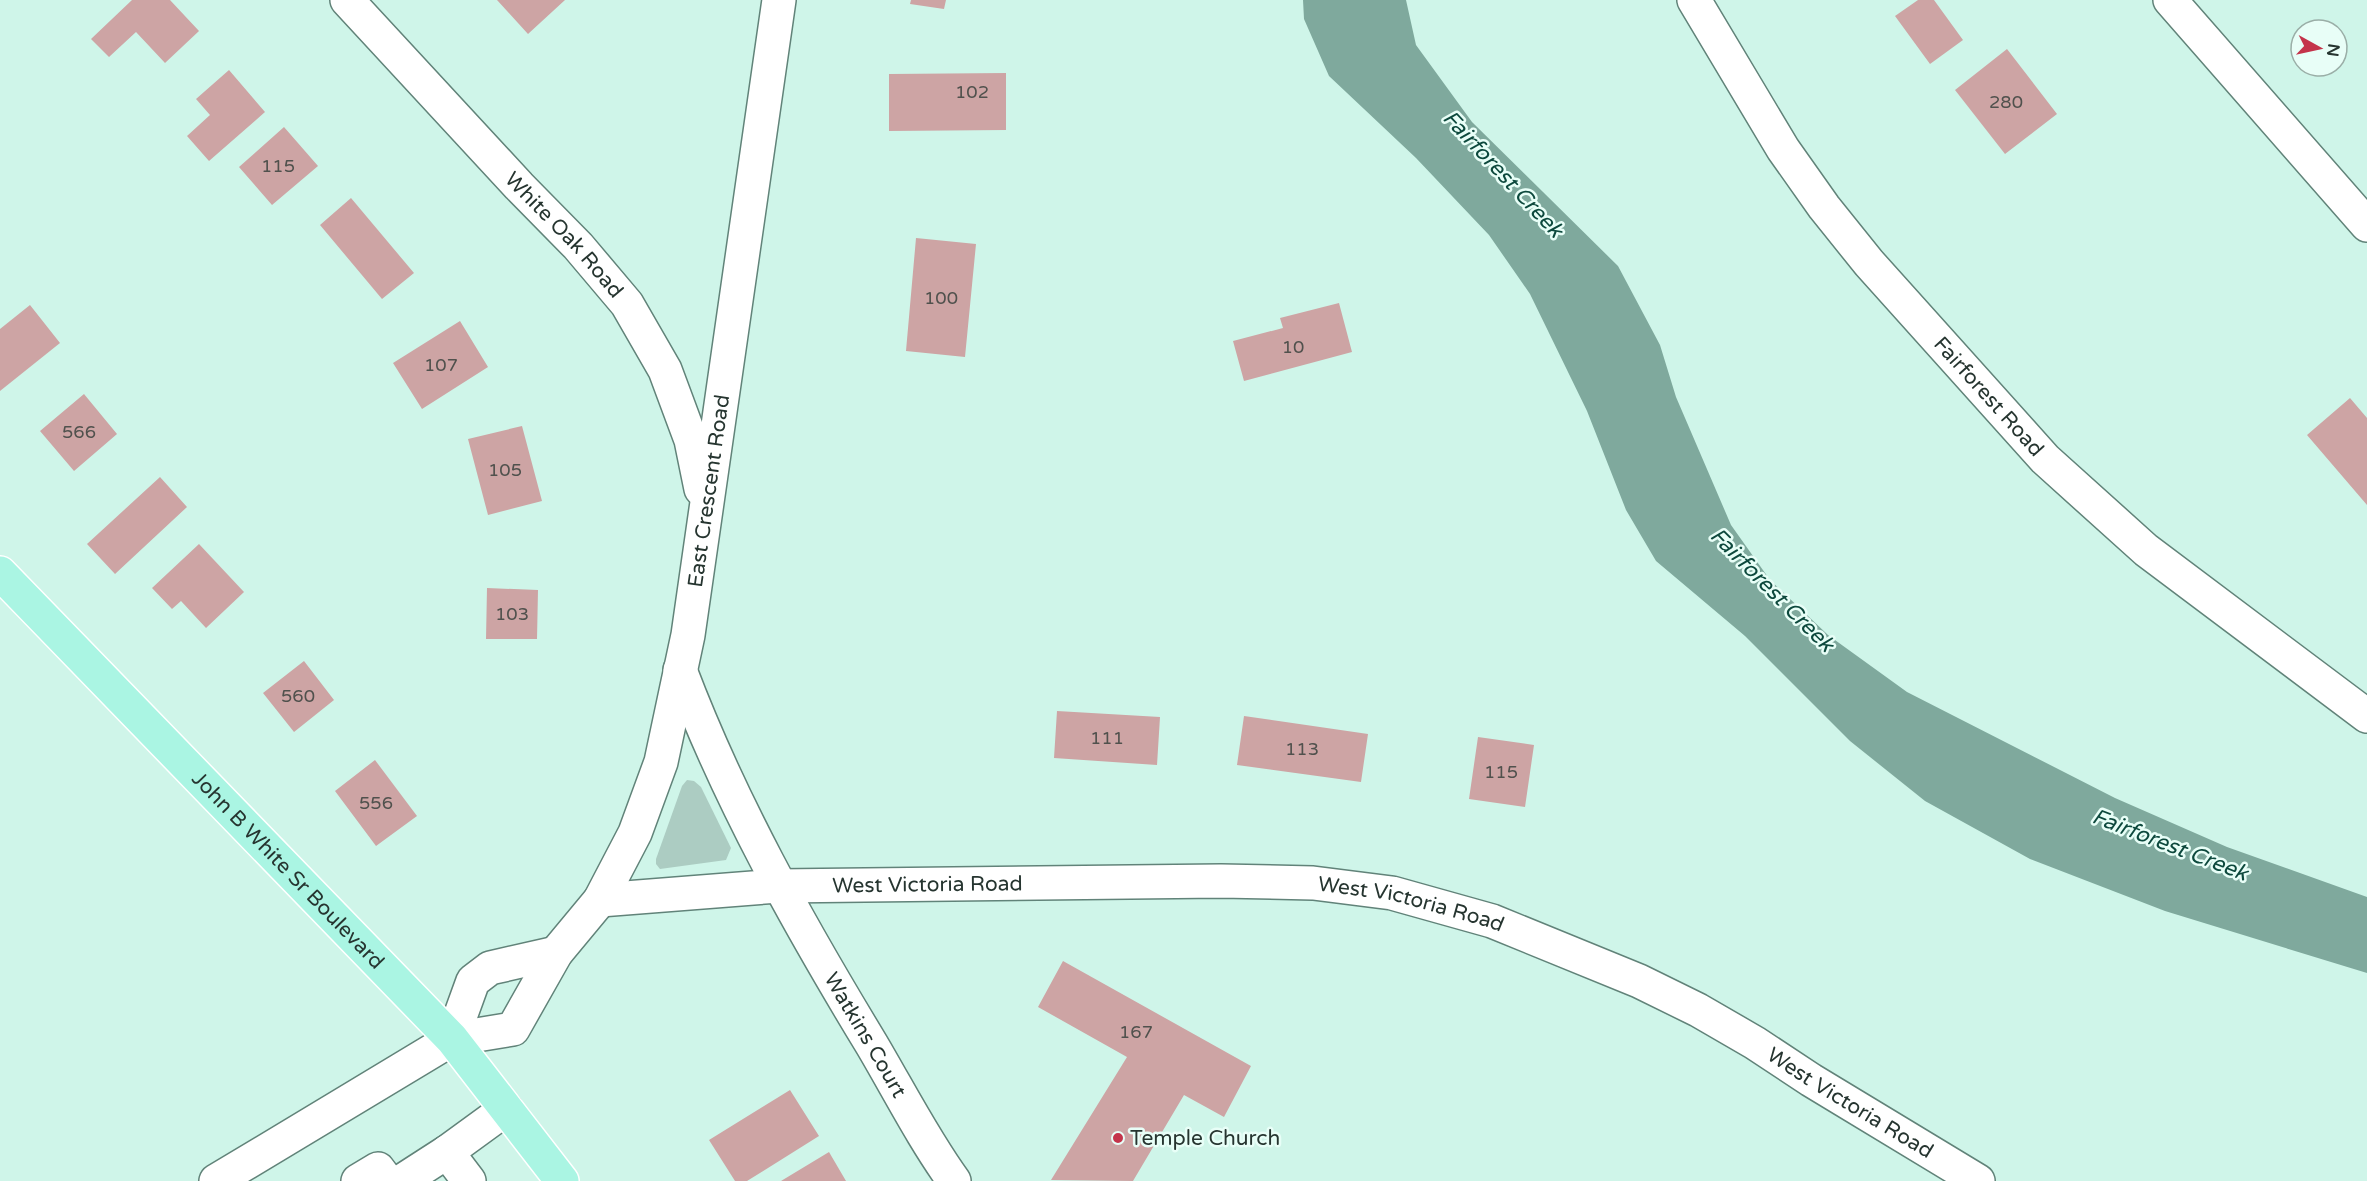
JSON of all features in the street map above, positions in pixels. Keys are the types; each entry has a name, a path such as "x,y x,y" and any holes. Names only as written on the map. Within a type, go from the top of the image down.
{"main road":[{"name":"John B White Sr Boulevard","path":"0,573 452,1039 562,1181"}],"street":[{"name":"White Oak Road","path":"347,0 519,186 579,246 627,304 664,370 691,440 706,515"},
{"name":"East Crescent Road","path":"452,1039 513,1029 556,953 600,900 635,833 661,762 680,670 706,515 779,0"},
{"name":"Fairforest Road","path":"1694,0 1777,139 1824,207 1869,263 2045,459 2146,550 2367,716"},
{"path":"2170,0 2367,225"},
{"path":"680,670 705,736 778,886"},
{"name":"West Victoria Road","path":"600,900 778,886 1221,881 1313,883 1392,893 1492,921 1639,981 1698,1010 1755,1043 1810,1080 1978,1181"},
{"name":"Watkins Court","path":"778,886 954,1181"},
{"path":"216,1181 452,1039 473,981 490,968 556,953"},
{"path":"402,1181 506,1109"},
{"path":"447,1152 469,1181"},
{"path":"358,1181 378,1169 387,1181"}],"shaded area":[{"path":"687,780 694,781 701,787 731,848 726,860 660,869 656,864 656,859 682,786"}],"water":[{"name":"Fairforest Creek","path":"1303,0 1406,0 1416,45 1472,122 1618,266 1660,345 1676,397 1731,525 1770,580 1828,635 1907,692 2115,798 2227,847 2367,897 2367,973 2165,911 2030,859 1925,801 1850,741 1745,636 1656,561 1626,510 1587,411 1530,294 1489,235 1416,158 1329,76 1304,19"}],"building":[{"path":"132,0 170,0 199,31 165,63 136,32 109,57 91,39"},
{"path":"497,0 565,0 528,34"},
{"path":"911,0 946,0 944,9 910,4"},
{"path":"1918,0 1934,0 1963,40 1930,64 1895,16"},
{"path":"2007,49 2057,114 2005,154 1955,90"},
{"path":"229,70 265,112 209,161 187,136 210,115 196,99"},
{"path":"1006,73 1006,130 889,131 889,74"},
{"path":"284,127 318,166 272,205 239,167"},
{"path":"351,198 414,273 382,299 320,225"},
{"path":"916,238 976,244 965,357 906,351"},
{"path":"1339,303 1352,352 1244,381 1233,341 1283,328 1280,318"},
{"path":"30,305 60,343 0,391 0,329"},
{"path":"460,321 488,367 422,409 393,363"},
{"path":"84,394 117,434 74,471 40,431"},
{"path":"2350,398 2367,418 2367,505 2307,435"},
{"path":"522,426 542,501 488,515 468,439"},
{"path":"160,477 187,507 115,574 87,544"},
{"path":"199,544 244,592 206,628 181,601 172,609 152,588"},
{"path":"487,588 538,590 537,639 486,639"},
{"path":"304,661 334,700 294,732 263,693"},
{"path":"1057,711 1160,717 1157,765 1054,758"},
{"path":"1244,716 1368,734 1361,782 1237,765"},
{"path":"1478,737 1534,745 1525,807 1469,799"},
{"path":"375,760 417,816 376,846 335,791"},
{"path":"1063,961 1251,1066 1224,1117 1184,1095 1133,1181 1051,1180 1127,1057 1038,1007"},
{"path":"790,1090 819,1136 747,1181 735,1181 709,1140"},
{"path":"829,1152 846,1181 781,1181"}],"place":[{"name":"Temple Church","path":"1118,1138"}]}
